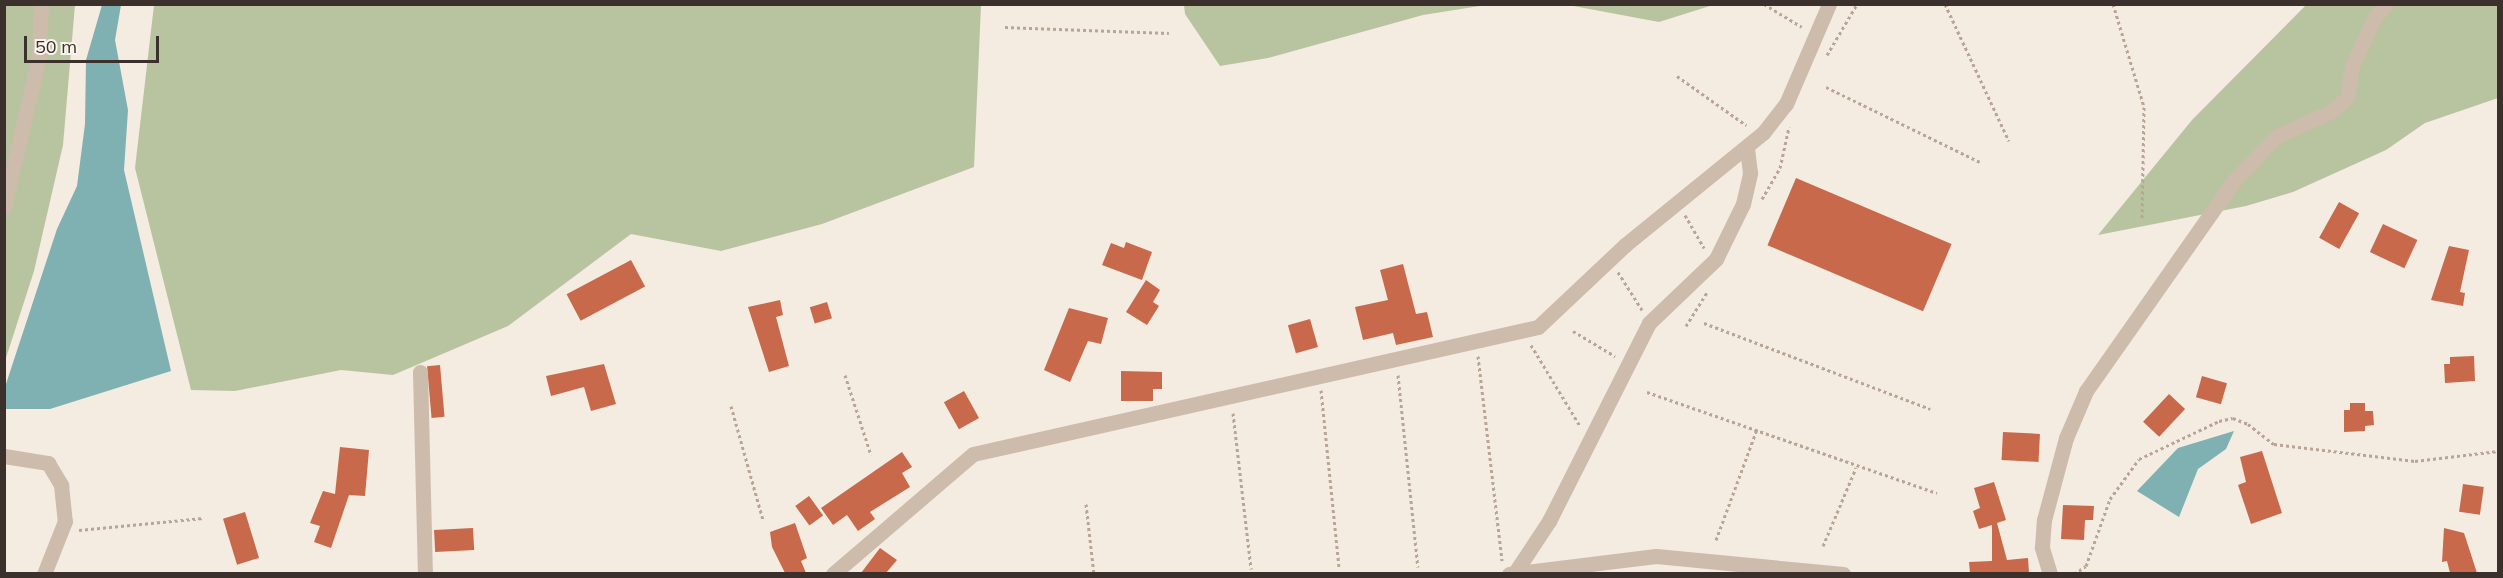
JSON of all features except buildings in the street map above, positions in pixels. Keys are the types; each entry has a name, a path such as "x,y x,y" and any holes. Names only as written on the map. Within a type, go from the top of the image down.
{"street":[{"path":"4,207 39,57 41,4"},
{"path":"833,573 973,454 1538,327 1624,245 1747,149 1786,104 1828,4"},
{"path":"2050,573 2042,548 2044,520 2066,438 2086,391 2235,179 2277,136 2332,111 2347,97 2352,66 2374,17 2386,4"},
{"path":"1510,571 1549,521 1649,322 1716,259 1743,204 1750,173 1747,149"},
{"path":"420,372 425,573"},
{"path":"4,456 48,463 61,485 65,521 44,573"},
{"path":"1510,571 1656,556 1843,573"}],"path":[{"path":"1764,4 1806,30"},
{"path":"1824,59 1857,4"},
{"path":"1945,4 2009,141"},
{"path":"2113,4 2145,107 2142,218"},
{"path":"1005,27 1169,33"},
{"path":"1677,76 1749,128"},
{"path":"1826,87 1980,162"},
{"path":"1756,208 1780,168 1790,124"},
{"path":"1681,208 1709,257"},
{"path":"1617,271 1646,315"},
{"path":"1686,326 1709,287"},
{"path":"1704,322 1930,409"},
{"path":"1573,331 1620,358"},
{"path":"1530,343 1582,430"},
{"path":"1478,352 1510,571"},
{"path":"1398,374 1418,567"},
{"path":"845,375 871,455"},
{"path":"1321,390 1339,568"},
{"path":"1647,392 1757,429 1856,468 1937,493"},
{"path":"731,406 763,520"},
{"path":"1233,409 1251,569"},
{"path":"2074,573 2086,566 2110,499 2139,459 2219,421 2241,421 2274,444 2415,461 2499,452"},
{"path":"1716,540 1757,429"},
{"path":"1823,546 1856,468"},
{"path":"1086,504 1094,573"},
{"path":"77,530 204,518"}],"green space":[{"path":"1184,4 1486,5 1423,15 1268,58 1220,66 1185,14"},
{"path":"5,5 75,5 63,145 34,271 5,361"},
{"path":"154,5 981,5 974,167 822,224 721,251 631,234 508,326 393,375 341,370 235,391 191,390 135,168"},
{"path":"1568,5 1713,5 1659,22"},
{"path":"2306,5 2498,5 2498,98 2425,123 2386,150 2293,192 2246,206 2098,235 2192,120"}],"water":[{"path":"102,5 121,5 115,40 128,110 124,170 171,371 50,409 5,409 5,387 57,229 77,186 85,124 86,60"},
{"path":"2234,431 2226,449 2198,469 2179,517 2137,491 2178,448"}]}
